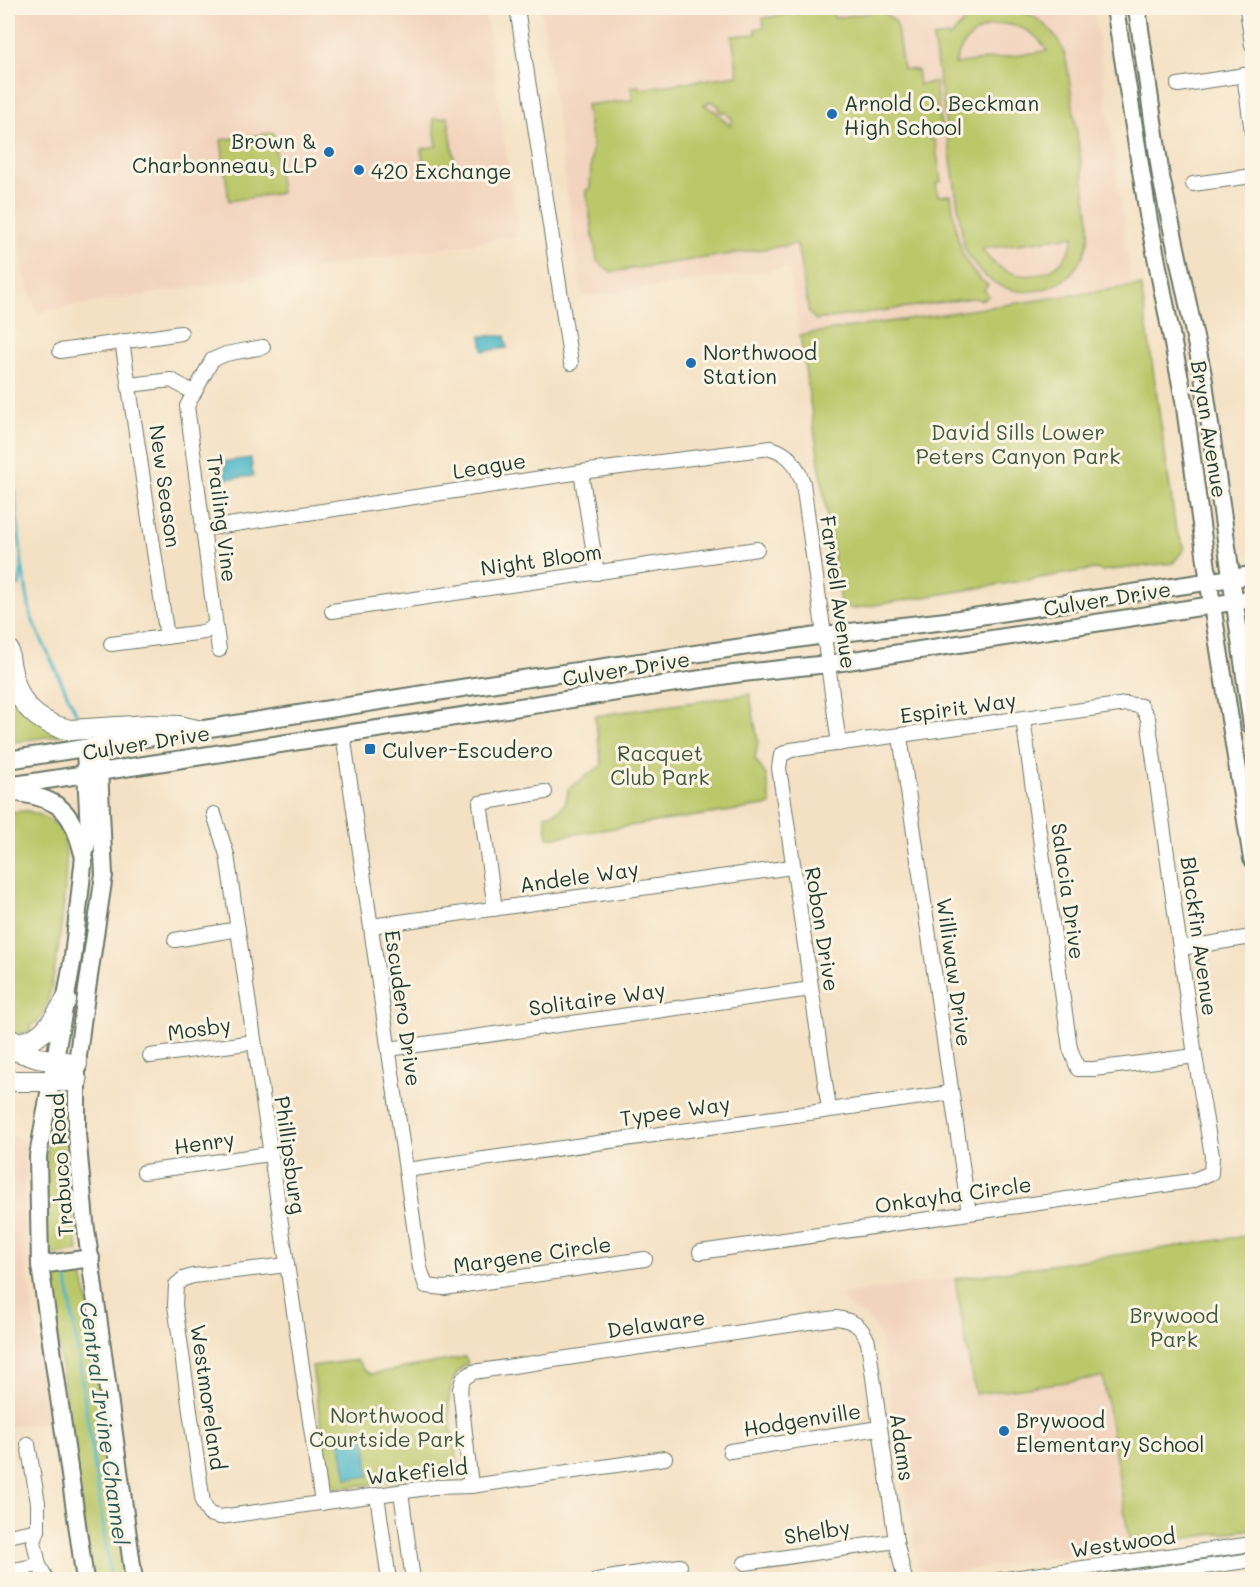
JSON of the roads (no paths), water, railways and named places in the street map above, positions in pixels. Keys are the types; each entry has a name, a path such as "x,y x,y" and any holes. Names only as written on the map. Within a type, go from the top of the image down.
{"highway":[{"path":"8,649 13,681 27,708 55,726 70,730 179,726 201,731"},
{"path":"8,1040 26,1041 36,1037 46,1030 66,1000"},
{"path":"8,1048 52,1071"},
{"path":"8,1081 52,1071 77,1072"}],"main road":[{"name":"Bryan Avenue","path":"1115,8 1149,221 1184,400 1208,580 1252,859"},
{"name":"Bryan Avenue","path":"1137,8 1161,177 1203,375 1252,726"},
{"name":"Culver Drive","path":"8,760 468,687 824,635 946,621 1252,574"},
{"name":"Culver Drive","path":"8,786 734,674 828,664 1252,599"},
{"name":"Trabuco Road","path":"92,748 104,875 77,1072 80,1179 134,1580"},
{"name":"Trabuco Road","path":"85,1580 40,1265 38,1156 80,911 94,773"},
{"path":"8,791 50,800 65,810 75,826 84,856"},
{"path":"40,1265 91,1258"}],"street":[{"path":"517,8 571,363"},
{"path":"1247,8 1252,45"},
{"path":"1178,85 1248,74 1252,132"},
{"path":"1193,184 1252,176"},
{"path":"60,351 181,333"},
{"name":"New Season","path":"122,341 167,637"},
{"name":"Trailing Vine","path":"219,650 188,406 193,392 212,360 226,354 263,346"},
{"path":"130,385 171,381 193,392"},
{"name":"League","path":"202,529 581,472 771,448 783,452"},
{"name":"Farwell Avenue","path":"783,452 795,463 803,483 839,744"},
{"path":"581,472 597,573"},
{"name":"Night Bloom","path":"332,611 757,549"},
{"path":"111,644 204,632 215,626"},
{"name":"Espirit Way","path":"781,755 791,750 1126,704 1142,706"},
{"name":"Blackfin Avenue","path":"1142,706 1148,718 1195,1056 1212,1156 1211,1173"},
{"name":"Salacia Drive","path":"1023,719 1070,1048 1078,1069 1094,1070 1195,1056"},
{"name":"Escudero Drive","path":"343,734 420,1268 426,1286"},
{"name":"Williwaw Drive","path":"900,736 969,1213"},
{"name":"Robon Drive","path":"781,755 779,768 792,867 829,1109"},
{"path":"495,909 480,803 545,792"},
{"name":"Phillipsburg","path":"214,814 227,855 269,1155 322,1503"},
{"name":"Andele Way","path":"371,926 792,867"},
{"path":"175,939 238,930"},
{"path":"1181,948 1252,937"},
{"name":"Solitaire Way","path":"389,1049 811,989"},
{"name":"Mosby","path":"150,1056 254,1042"},
{"name":"Typee Way","path":"406,1170 950,1093"},
{"name":"Henry","path":"144,1172 269,1155"},
{"name":"Onkayha Circle","path":"700,1252 1191,1181 1211,1173"},
{"name":"Margene Circle","path":"426,1286 444,1288 645,1259"},
{"name":"Westmoreland","path":"210,1514 203,1503 175,1305 176,1285 183,1279 193,1276 287,1265"},
{"name":"Delaware","path":"471,1486 460,1389 463,1379 473,1372 825,1320 847,1319 856,1324"},
{"name":"Adams","path":"856,1324 864,1332 868,1342 896,1541 905,1580"},
{"name":"Hodgenville","path":"730,1451 879,1428"},
{"path":"28,1444 38,1503 38,1530 34,1542 39,1565 47,1580"},
{"name":"Wakefield","path":"210,1514 220,1517 434,1487 471,1486 665,1458"},
{"path":"400,1492 413,1580"},
{"path":"377,1496 389,1580"},
{"path":"8,1536 38,1530"},
{"name":"Shelby","path":"746,1563 896,1541"},
{"name":"Westwood","path":"999,1580 1036,1577 1252,1544"},
{"name":"Westwood","path":"1114,1580 1252,1560"},
{"path":"8,1571 39,1565"},
{"path":"597,1580 680,1566"}],"water":[{"path":"481,336 505,336 507,348 483,351"},
{"path":"251,458 253,476 226,479 224,462"},
{"path":"366,1437 369,1476 347,1479 340,1441"}],"waterway":[{"name":"Central Irvine Channel","path":"8,429 22,564 31,617 77,715"},
{"name":"Central Irvine Channel","path":"19,586 22,567"},
{"name":"Central Irvine Channel","path":"66,1271 111,1580"}],"place":[{"name":"Arnold O. Beckman High School","path":"832,114"},
{"name":"Brown & Charbonneau, LLP","path":"329,152"},
{"name":"420 Exchange","path":"359,170"},
{"name":"Northwood Station","path":"691,363"},
{"name":"Culver-Escudero","path":"370,749"},
{"name":"Brywood Elementary School","path":"1004,1431"}],"park label":[{"name":"David Sills Lower Peters Canyon Park","path":"1018,443"},
{"name":"Racquet Club Park","path":"660,764"},
{"name":"Brywood Park","path":"1174,1326"},
{"name":"Northwood Courtside Park","path":"387,1426"}]}
